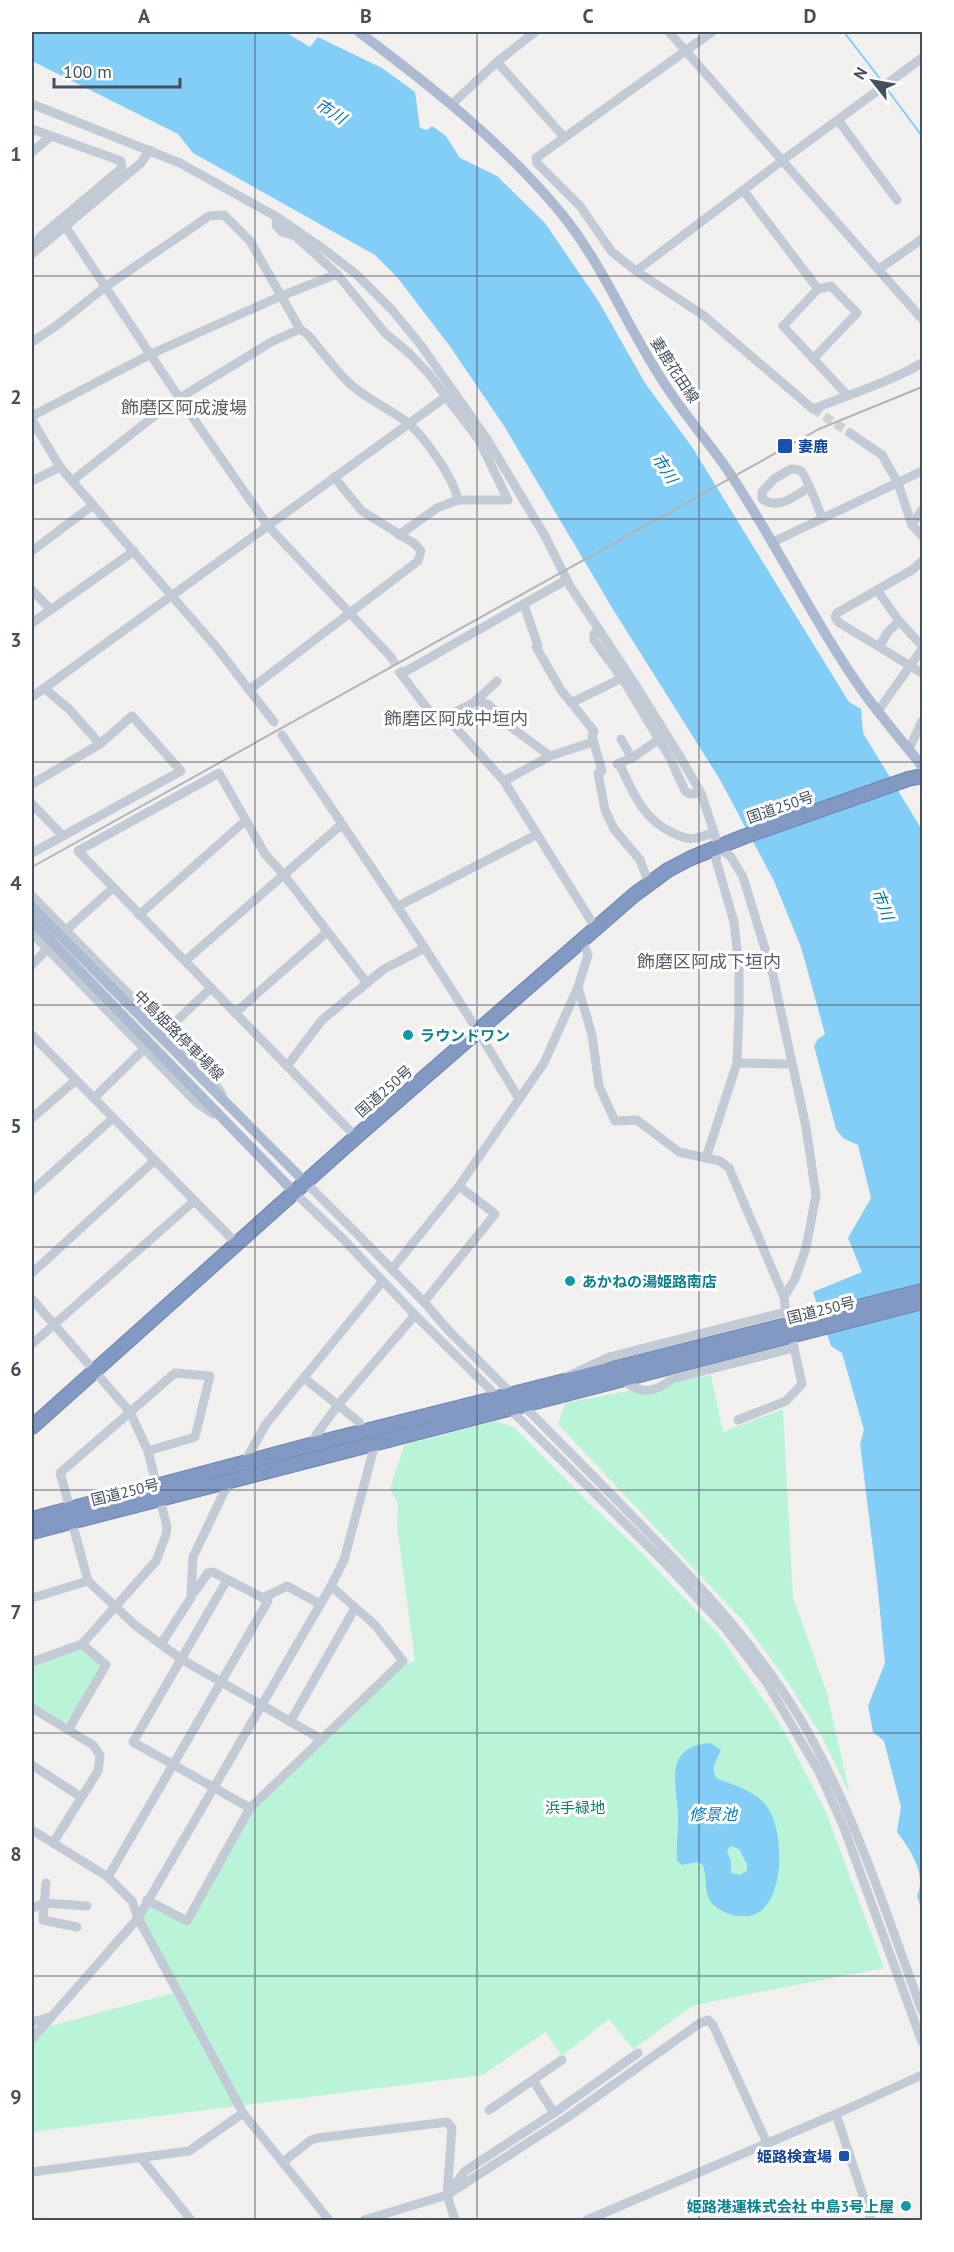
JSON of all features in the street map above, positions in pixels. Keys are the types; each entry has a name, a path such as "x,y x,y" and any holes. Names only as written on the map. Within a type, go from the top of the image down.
{"highway":[{"name":"国道250号","path":"32,1426 595,927 668,870 743,837 908,779 922,777"},
{"name":"国道250号","path":"32,1519 364,1432 623,1380 922,1291"},
{"name":"国道250号","path":"519,1400 560,1383 791,1329 922,1302"},
{"name":"国道250号","path":"32,1532 375,1444 504,1403"}],"main road":[{"name":"妻鹿花田線","path":"359,32 452,104 525,171 574,231 599,267 668,390 731,474 826,634 864,693 922,766"},
{"name":"中島姫路停車場線","path":"32,907 223,1120 294,1193"},
{"name":"中島姫路停車場線","path":"32,921 229,1106 306,1183"}],"street":[{"path":"452,104 497,62 535,32"},
{"path":"669,32 922,319"},
{"path":"712,32 564,136 536,158 537,163 580,206 612,252 636,271 703,315 813,409 886,382 922,363"},
{"path":"636,271 922,58"},
{"path":"497,62 564,136"},
{"path":"32,105 150,150 210,178 277,217 326,250 357,275 392,310 420,344 483,439 545,536 566,580 637,687 700,793 714,832 718,847 716,860 734,922 739,966 737,1063 706,1158"},
{"path":"838,120 897,200"},
{"path":"32,129 121,161 122,168 41,236 32,247"},
{"path":"32,152 50,137"},
{"path":"32,254 141,162 150,150"},
{"path":"743,190 818,289"},
{"path":"32,342 105,287 209,216 224,215 250,241 300,329 308,335 347,381 376,404 408,423 438,460 456,488 458,500"},
{"path":"277,217 276,225 282,232 295,237 337,274 385,333 410,354 483,439 508,500 458,500 437,507 399,534"},
{"path":"65,226 268,526 391,657"},
{"path":"879,269 922,239"},
{"path":"274,722 172,596 60,467 32,418 151,354 281,296 337,274"},
{"path":"813,359 857,313 831,286 818,289 783,326 813,359 847,395"},
{"path":"72,481 168,405 273,341 300,329"},
{"path":"100,744 69,709 36,692 447,396"},
{"path":"850,434 882,455 898,483 912,525 922,536"},
{"path":"32,481 60,467"},
{"path":"808,488 779,503 770,504 762,498 762,492 774,479 791,469 801,471 807,476 808,488 822,517"},
{"path":"773,542 922,471"},
{"path":"249,690 418,561 421,551 415,544 362,511 334,477"},
{"path":"32,551 93,505"},
{"path":"912,525 922,510"},
{"path":"32,623 134,551"},
{"path":"922,561 912,570 837,613 835,617 838,622 922,673"},
{"path":"448,719 436,720 401,674 566,580"},
{"path":"32,590 50,609"},
{"path":"877,590 922,648 878,711"},
{"path":"524,605 538,646 536,647 561,690 594,731 593,742 602,771 598,773 605,810 614,829 640,860 649,884"},
{"path":"880,646 887,633 899,621"},
{"path":"600,631 594,634 594,640 622,678 670,758 685,791 690,794 700,793"},
{"path":"571,703 622,678"},
{"path":"448,719 451,714 476,700 497,681"},
{"path":"476,700 489,705 505,722 550,756"},
{"path":"32,784 100,744 132,716 181,771 32,853"},
{"path":"448,719 504,781 595,927"},
{"path":"909,749 922,721"},
{"path":"282,735 398,906 479,1031 519,1099"},
{"path":"621,739 632,758"},
{"path":"658,740 632,758 618,763 637,799 649,818 659,827 678,836 694,839 714,832"},
{"path":"504,781 550,756 593,742"},
{"path":"356,1137 78,851 219,773 265,854 284,875 367,983"},
{"path":"32,804 63,836"},
{"path":"139,915 245,821"},
{"path":"186,961 342,824"},
{"path":"398,906 537,835"},
{"path":"718,847 731,857 743,877 773,975 806,1127 816,1195 806,1248 795,1279 784,1297"},
{"path":"32,965 66,930 113,888"},
{"path":"32,896 212,1079 229,1106"},
{"path":"235,1013 327,932"},
{"path":"32,933 196,1102 223,1120"},
{"path":"392,1269 459,1186 544,1063 578,987 588,955 582,940"},
{"path":"287,1066 322,1020 384,969 425,948"},
{"path":"578,987 592,1035 599,1086 615,1121 638,1120 679,1152 720,1161 729,1168 784,1297 802,1384 786,1401 738,1420"},
{"path":"165,1032 211,988"},
{"path":"32,1035 237,1244"},
{"path":"94,1098 144,1048"},
{"path":"737,1063 791,1064"},
{"path":"32,1119 76,1080"},
{"path":"32,1191 113,1118"},
{"path":"32,1273 154,1161"},
{"path":"306,1183 519,1400 720,1616 773,1677 801,1720 830,1774 851,1822 922,2011"},
{"path":"424,1302 495,1214 459,1186"},
{"path":"294,1193 343,1239 382,1282 720,1616 767,1683 819,1772 844,1828 922,2042"},
{"path":"32,1344 194,1201"},
{"path":"244,1463 249,1450 266,1424 382,1282"},
{"path":"32,1299 130,1412 148,1451 166,1527 166,1535 156,1561 82,1644 32,1662"},
{"path":"314,1444 316,1435 338,1405 415,1315"},
{"path":"70,1508 60,1473 175,1373 210,1376 195,1437 148,1451"},
{"path":"304,1377 359,1422 364,1432"},
{"path":"32,2038 138,1918 331,1586 344,1560 375,1444"},
{"path":"161,1644 191,1598 193,1557 219,1505 226,1488 225,1482"},
{"path":"72,1522 88,1581 115,1607 181,1659 321,1739"},
{"path":"191,1592 195,1591 208,1573 213,1572 263,1598 287,1586 320,1604"},
{"path":"227,1580 133,1742 250,1808"},
{"path":"32,1598 88,1581"},
{"path":"147,1900 187,1921 250,1808 403,1661 387,1638 331,1586"},
{"path":"108,1877 268,1601 268,1595"},
{"path":"290,1722 356,1608"},
{"path":"68,1730 106,1665 82,1644"},
{"path":"32,1708 93,1745 100,1755 98,1771 53,1843"},
{"path":"32,1766 81,1797"},
{"path":"32,1830 108,1877 132,1901 138,1918 243,2113 329,2220"},
{"path":"46,1883 43,1920 77,1928"},
{"path":"32,1908 45,1903 87,1906"},
{"path":"32,2022 50,2017"},
{"path":"364,2220 447,2195 568,2117 700,2023 708,2020 714,2025 767,2143"},
{"path":"447,2195 465,2171 554,2113 638,2053"},
{"path":"489,2110 562,2060"},
{"path":"587,2220 922,2075"},
{"path":"533,2080 554,2113"},
{"path":"32,2172 189,2151 243,2113"},
{"path":"836,2114 871,2220"},
{"path":"283,2163 311,2140 318,2138 447,2122 452,2128 447,2195 455,2220"},
{"path":"141,2158 191,2220"}],"green space":[{"path":"711,1375 723,1432 783,1409 793,1597 827,1693 850,1795 822,1737 787,1681 744,1622 558,1424 565,1403"},
{"name":"浜手緑地","path":"495,1421 515,1428 635,1546 721,1637 780,1724 826,1812 884,1968 694,2005 633,2049 609,2019 562,2056 545,2032 483,2075 32,2132 32,2025 46,2027 173,1993 192,2027 141,1917 150,1905 189,1924 255,1807 403,1665 415,1661 397,1526 398,1504 390,1489 404,1445"},
{"path":"81,1649 98,1664 100,1669 68,1721 62,1722 32,1703 34,1671 32,1665"}],"water":[{"name":"市川","path":"32,32 285,32 310,47 318,37 382,68 415,92 420,128 427,130 432,126 446,136 460,158 497,176 545,223 599,302 645,383 692,447 849,702 861,709 863,733 922,830 922,1911 917,1896 920,1879 916,1862 897,1832 901,1807 884,1741 873,1732 868,1706 885,1663 860,1444 864,1430 842,1353 831,1346 813,1292 862,1272 848,1238 871,1198 858,1145 843,1138 836,1129 814,1046 825,1034 801,947 774,881 719,778 614,611 504,426 449,345 397,277 375,255 193,153 178,134 32,61"},
{"name":"修景池","path":"710,1743 721,1750 713,1768 716,1778 742,1788 760,1799 772,1815 777,1831 779,1868 776,1885 770,1900 760,1911 747,1916 731,1915 710,1901 703,1865 697,1862 682,1865 677,1861 676,1770 678,1760 684,1752 695,1746","holes":["730,1846 739,1849 747,1864 747,1871 740,1875 731,1873 731,1862 727,1850"]}],"waterway":[{"path":"844,32 884,84"},
{"path":"887,89 922,136"}],"tunnel":[{"path":"813,409 850,433"},
{"path":"391,657 401,674"}],"railway":[{"path":"32,867 819,429 922,387"}],"place":[{"name":"妻鹿","path":"785,446"},
{"name":"ラウンドワン","path":"408,1035"},
{"name":"あかねの湯姫路南店","path":"570,1281"},
{"name":"姫路検査場","path":"844,2156"},
{"name":"姫路港運株式会社 中島3号上屋","path":"906,2206"}],"district":[{"name":"飾磨区阿成渡場","path":"184,407"},
{"name":"飾磨区阿成中垣内","path":"456,718"},
{"name":"飾磨区阿成下垣内","path":"709,961"}]}
